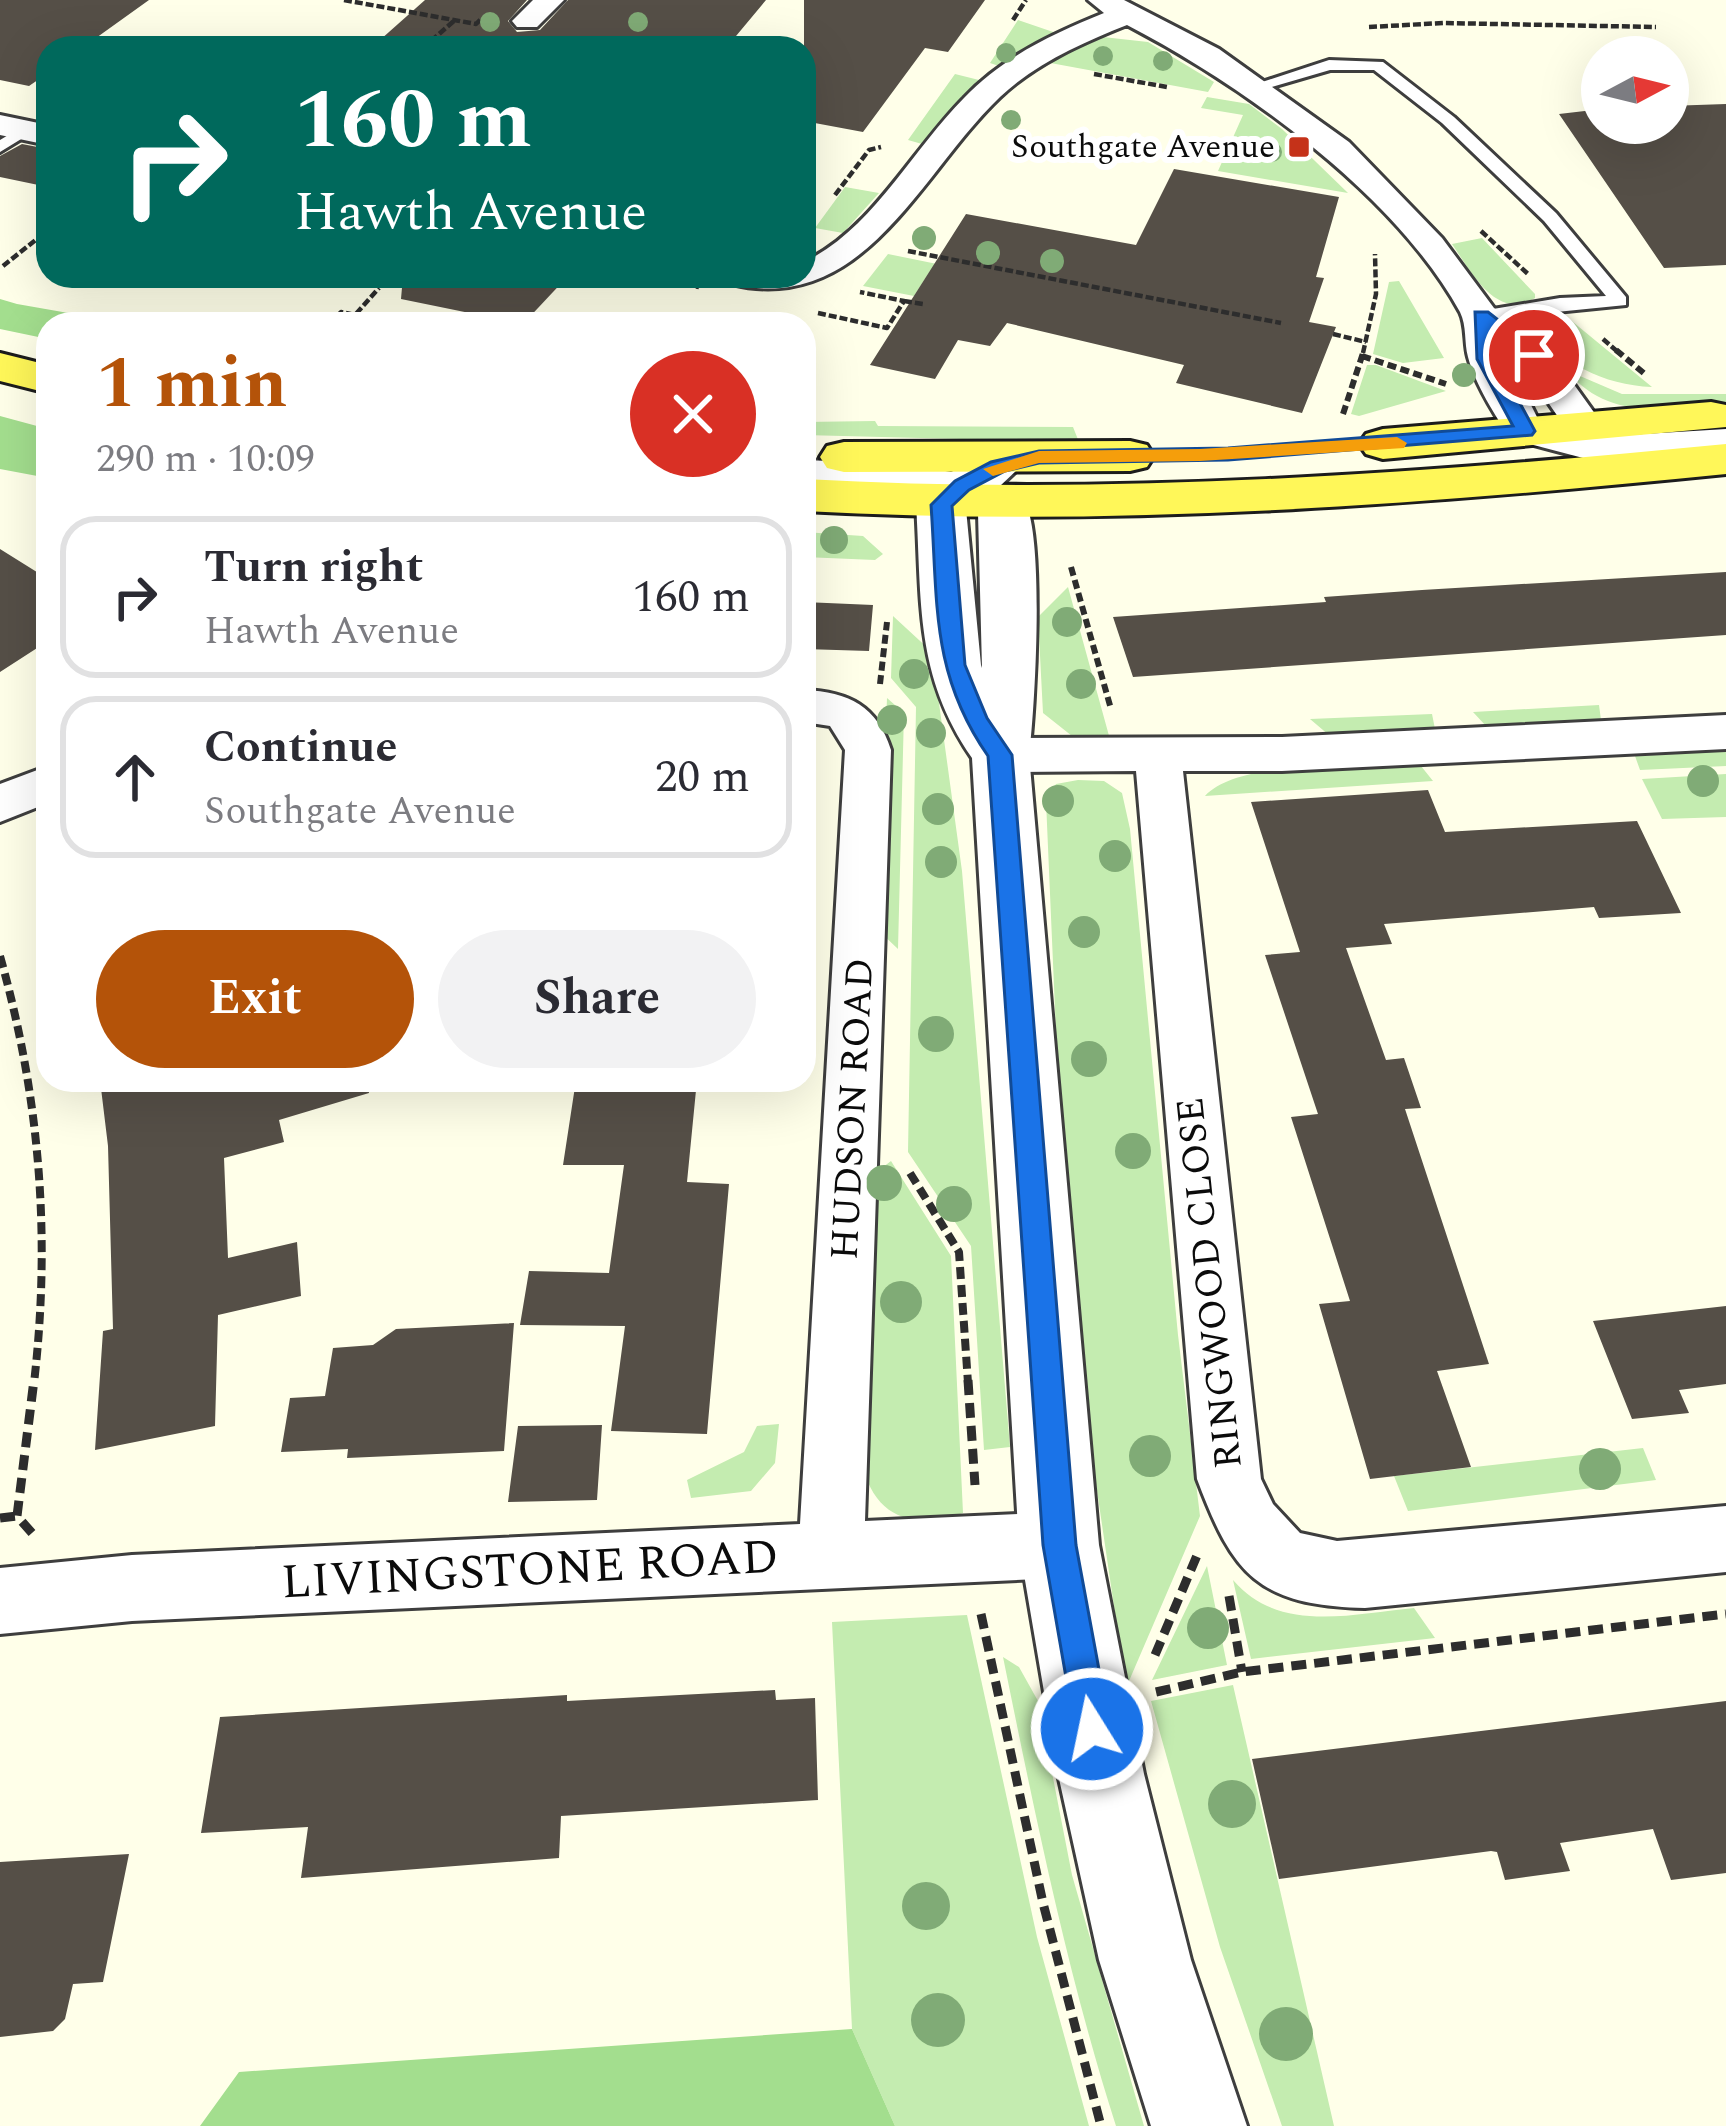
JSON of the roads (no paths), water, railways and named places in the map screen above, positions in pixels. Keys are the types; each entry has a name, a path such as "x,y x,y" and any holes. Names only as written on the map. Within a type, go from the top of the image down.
{"main road":[{"path":"816,495 968,498 1479,483 1726,415"},
{"path":"1339,438 1525,431 1598,448 1726,459"},
{"path":"816,456 1262,452"}],"street":[{"path":"527,21 550,0"},
{"path":"816,277 872,243 990,88 1116,6 1208,55 1338,149 1430,245 1481,316 1534,355 1598,448 1726,441"},
{"path":"1481,316 1487,359 1525,431"},
{"path":"1039,457 998,466 968,498 954,665 976,721 1000,755 1019,1546 1101,1774 1144,1960 1199,2126"},
{"path":"816,477 968,498"},
{"name":"HUDSON ROAD","path":"816,708 847,712 862,728 868,750 831,1557"},
{"path":"1000,755 1141,756 1726,732"},
{"name":"RINGWOOD CLOSE","path":"1141,756 1229,1479 1239,1510 1255,1534 1272,1554 1315,1575 1365,1575 1726,1539"},
{"path":"0,804 36,788"},
{"name":"LIVINGSTONE ROAD","path":"0,1601 133,1588 1019,1546"}],"lane":[{"path":"1263,93 1329,65 1378,65 1448,120 1550,218 1620,301 1560,303 1481,316"}],"place":[{"name":"Southgate Avenue","path":"1299,147"}]}
